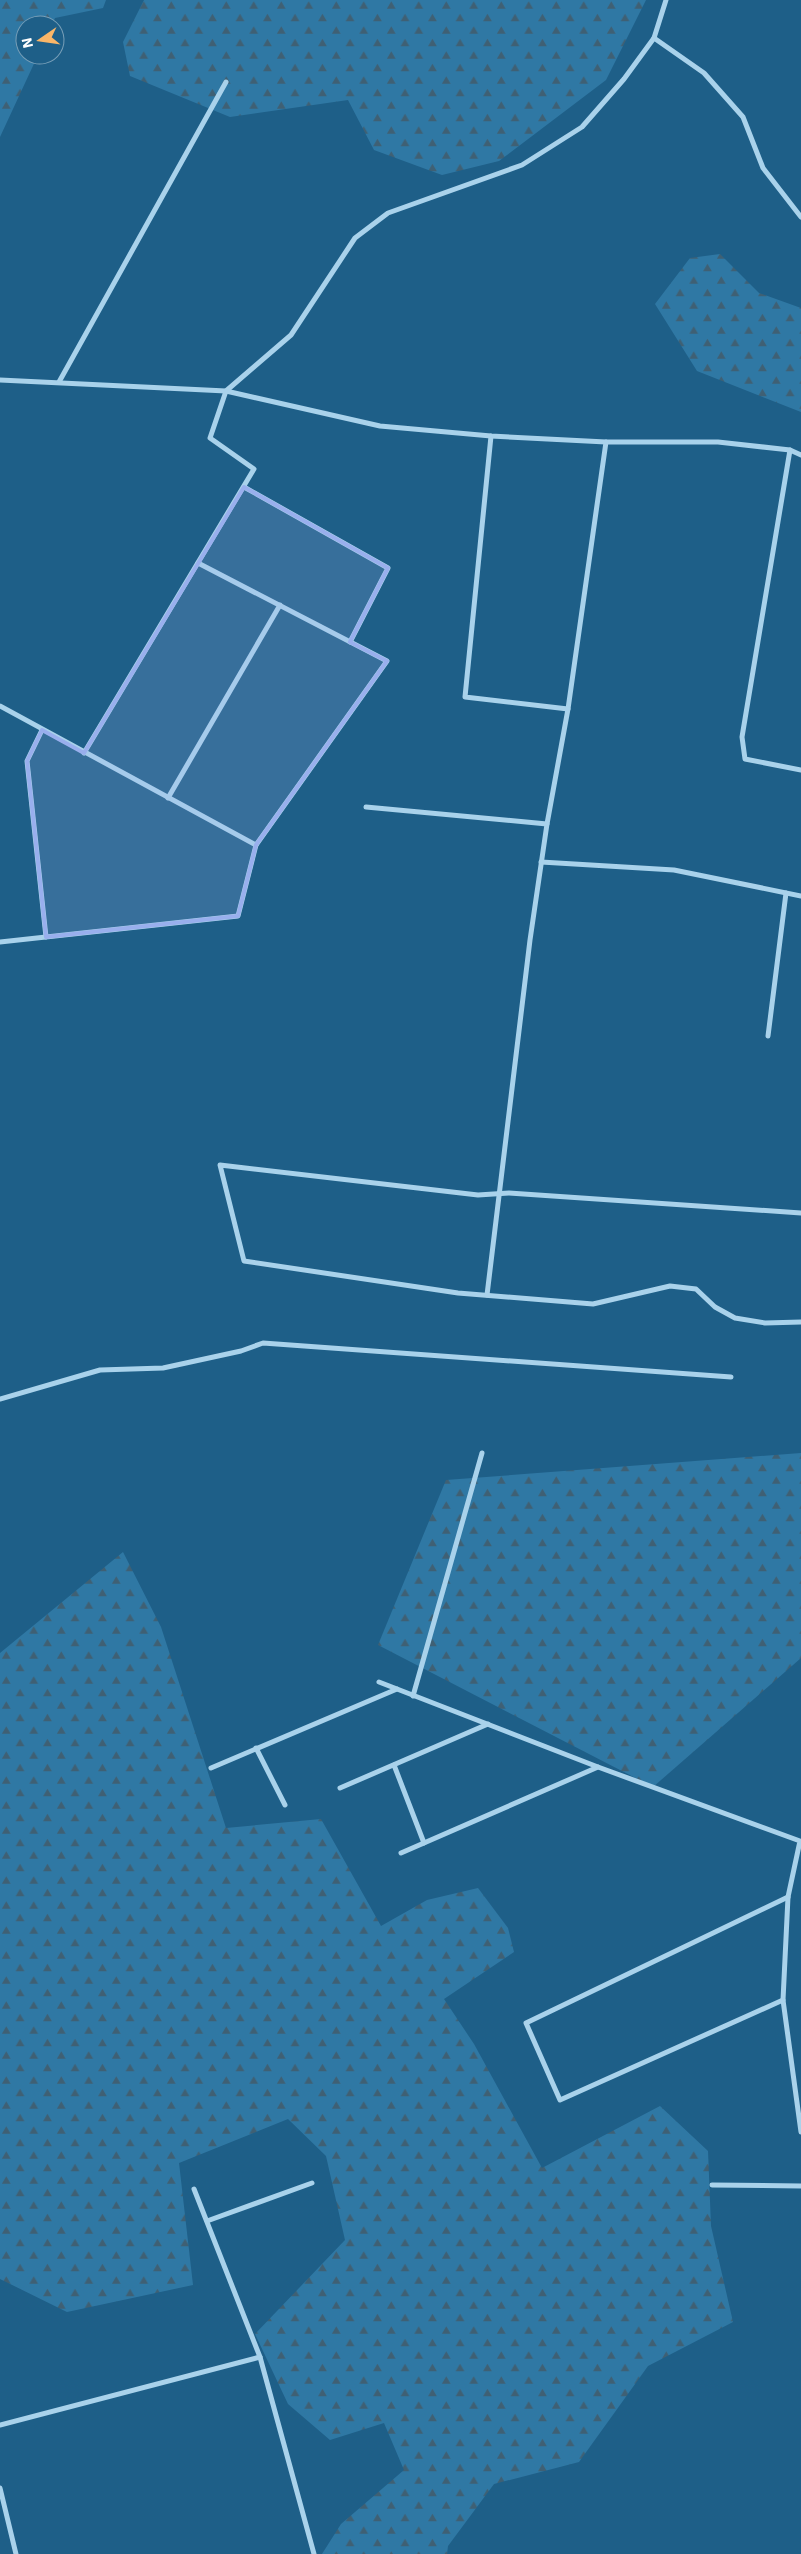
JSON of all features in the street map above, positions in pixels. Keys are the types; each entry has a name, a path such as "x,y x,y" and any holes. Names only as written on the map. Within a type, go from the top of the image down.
{"street":[{"path":"84,753 254,469 210,438 226,392 291,335 355,238 388,212 522,165 582,127 624,79 654,38 666,0"},
{"path":"654,38 704,73 742,117 763,168 801,217"},
{"path":"59,382 226,82"},
{"path":"0,380 226,392 380,426 491,436 606,442 718,442 790,450 801,456"},
{"path":"491,436 465,697 568,709"},
{"path":"488,1295 547,824 568,709 606,442"},
{"path":"790,450 742,737 745,759 801,770"},
{"path":"244,487 388,568 350,642"},
{"path":"0,942 238,916 256,845 388,661 198,563"},
{"path":"168,798 280,605"},
{"path":"0,706 256,845"},
{"path":"42,730 27,761 46,937"},
{"path":"366,807 547,824"},
{"path":"542,862 674,870 801,896"},
{"path":"768,1036 786,893"},
{"path":"801,1212 500,1193 478,1195 220,1164 244,1261 488,1295 593,1304 670,1286 696,1289 715,1307 735,1318 765,1323 801,1322"},
{"path":"0,1398 100,1370 163,1368 241,1351 263,1343 731,1377"},
{"path":"414,1696 482,1453"},
{"path":"379,1682 598,1767 801,1841 798,1868 788,1897 783,2000 801,2132"},
{"path":"211,1768 397,1689"},
{"path":"340,1788 488,1724"},
{"path":"256,1748 285,1805"},
{"path":"394,1765 424,1843"},
{"path":"401,1853 598,1767"},
{"path":"783,2000 560,2100 526,2022 788,1897"},
{"path":"207,2221 312,2183"},
{"path":"712,2185 801,2186"},
{"path":"194,2189 260,2357 314,2554"},
{"path":"0,2425 260,2357"},
{"path":"0,2488 16,2554"}],"highlighted area":[{"path":"244,487 388,568 350,642 387,661 256,845 238,916 46,937 27,761 42,730 84,753"}],"green space":[{"path":"0,0 106,0 103,8 65,16 15,15 15,65 33,65 0,137"},
{"path":"144,0 646,0 606,80 499,161 442,175 374,150 348,100 230,117 130,76 123,42"},
{"path":"720,254 759,293 801,308 801,412 697,371 655,304 690,258"},
{"path":"801,1453 801,1658 653,1787 378,1645 446,1480"},
{"path":"123,1552 161,1627 226,1828 321,1819 381,1926 427,1900 478,1888 508,1928 514,1952 444,1999 474,2044 542,2168 660,2106 708,2151 711,2226 733,2322 648,2366 579,2462 494,2484 448,2546 447,2554 322,2554 341,2524 404,2470 384,2423 330,2440 288,2404 255,2334 345,2240 326,2156 288,2119 179,2163 193,2285 67,2312 0,2279 0,1653"}]}
